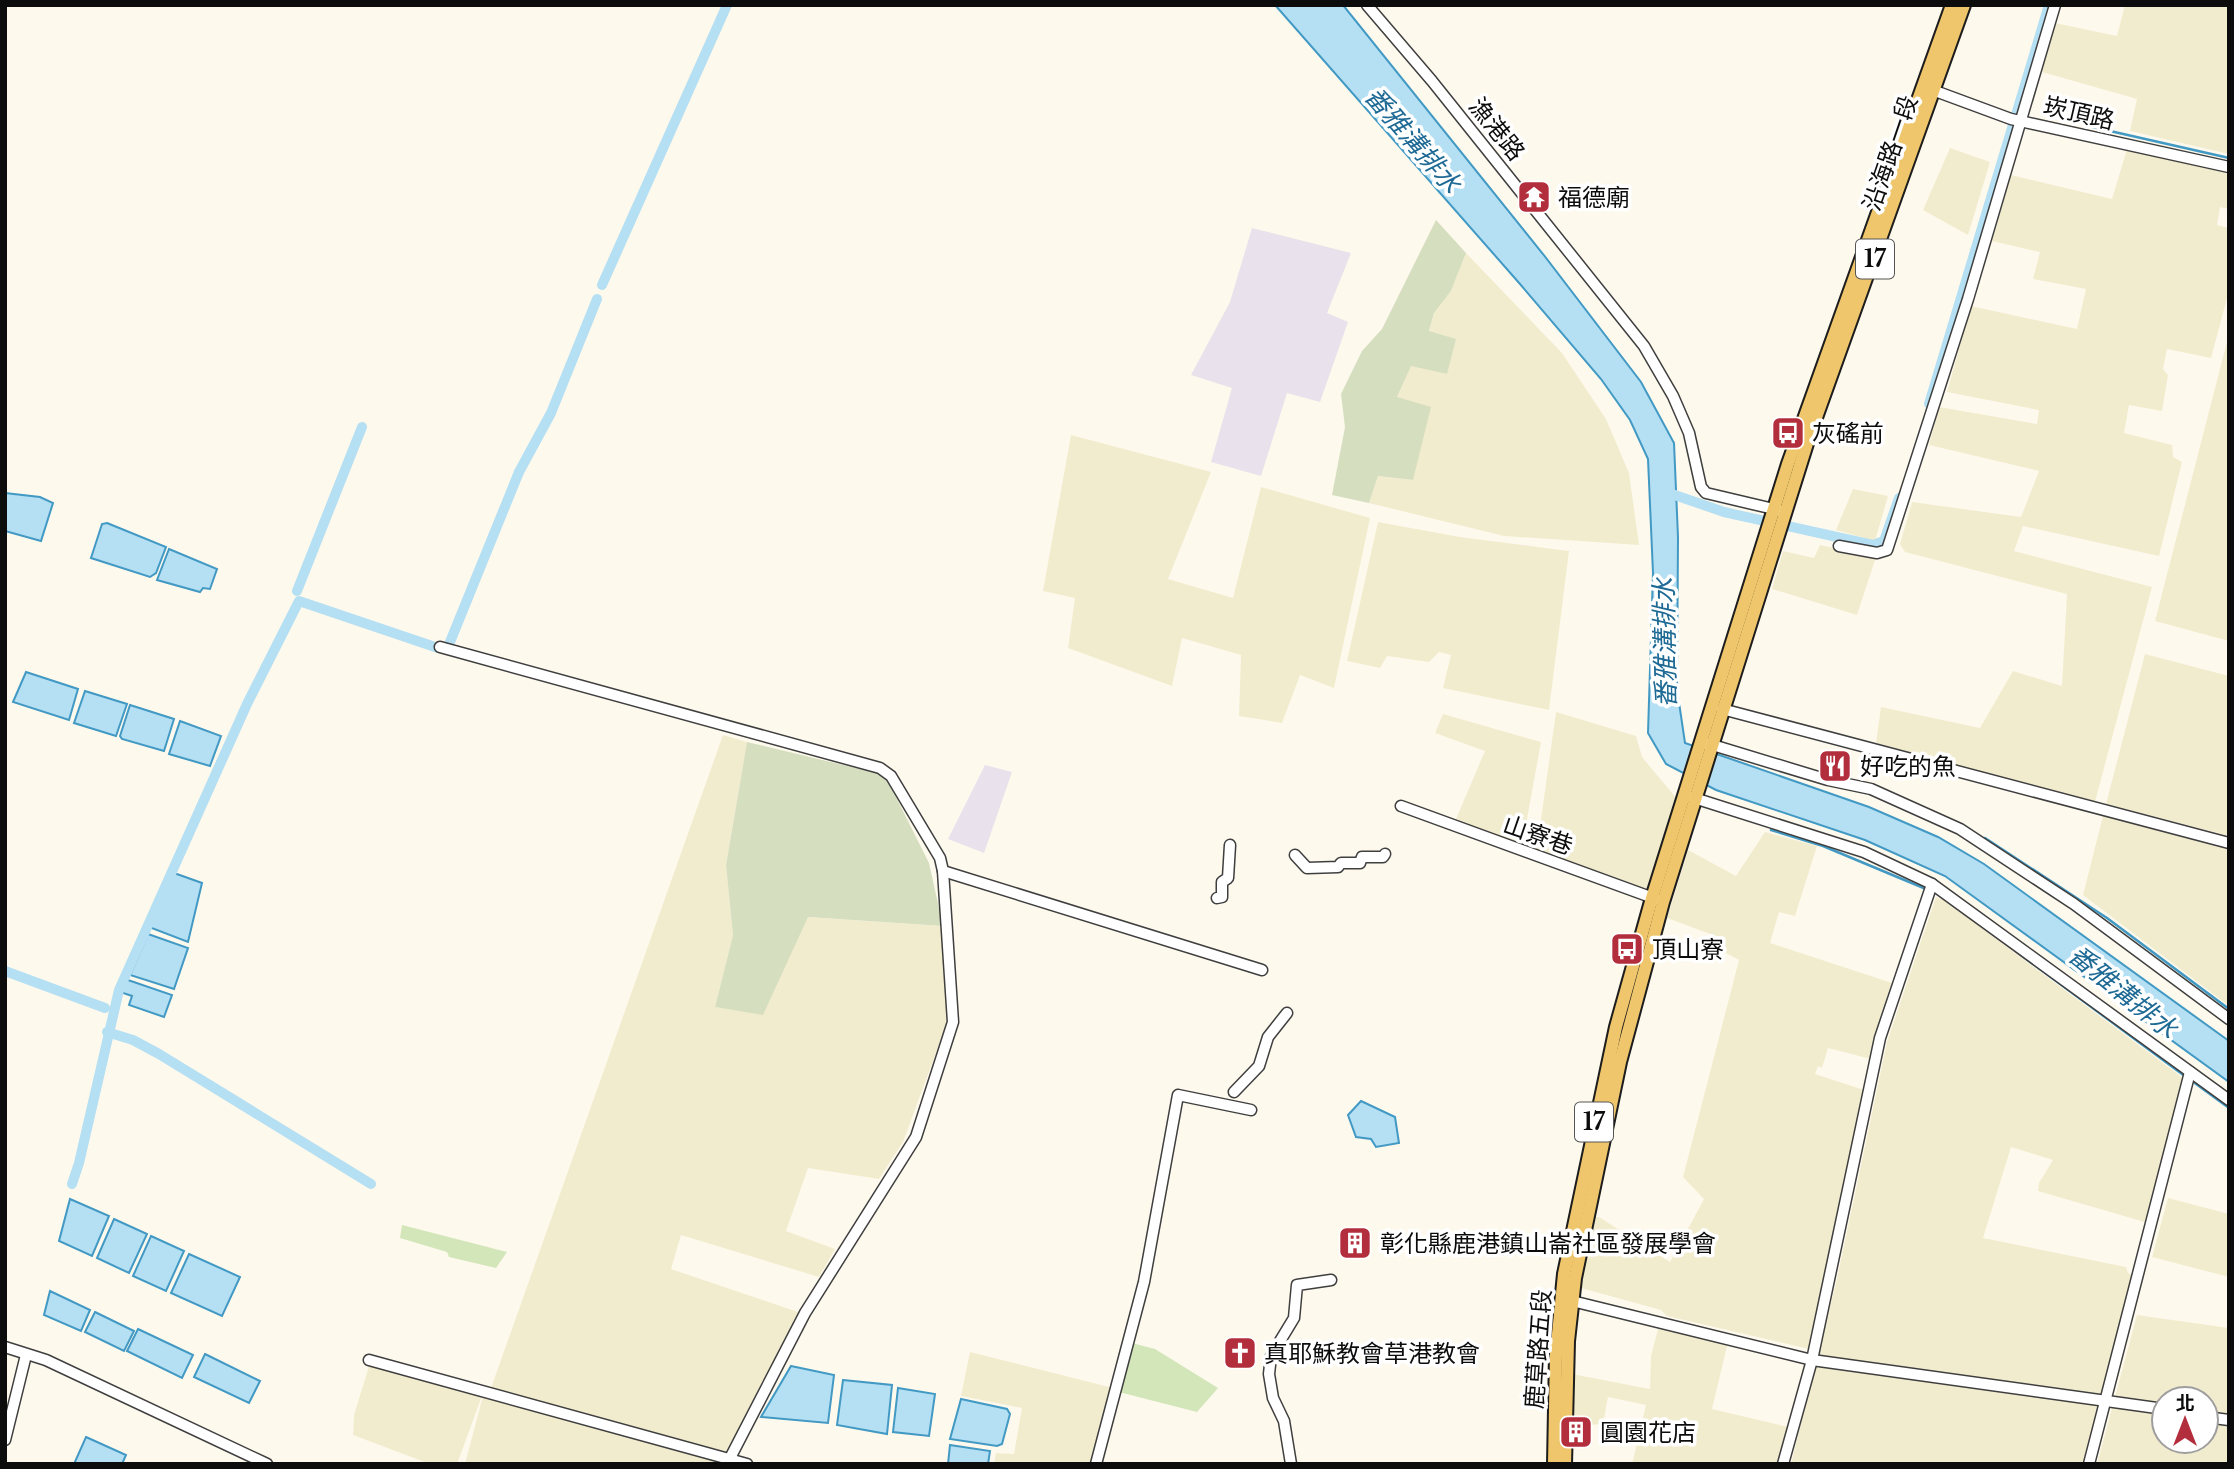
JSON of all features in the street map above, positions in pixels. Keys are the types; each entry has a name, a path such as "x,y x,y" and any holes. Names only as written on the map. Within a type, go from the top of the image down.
{"main road":[{"name":"沿海路一段","path":"1779,510 1928,89 1952,5"},
{"name":"沿海路一段","path":"1928,89 1964,5"},
{"name":"17","path":"1690,794 1779,510"},
{"name":"17","path":"1706,745 1722,709 1773,530"},
{"name":"鹿草路五段","path":"1554,1464 1556,1354 1564,1274 1613,1038 1690,794"},
{"name":"鹿草路五段","path":"1565,1464 1572,1301 1606,1120 1658,900"}],"street":[{"name":"漁港路","path":"1367,5 1644,346 1673,396 1689,433 1701,487 1706,493 1779,510"},
{"path":"1839,546 1877,553 1887,551 2022,121 2055,5"},
{"name":"崁頂路","path":"1928,89 2022,121 2229,167"},
{"path":"440,647 880,768 897,786 940,858 953,1022 916,1137 805,1314 728,1461"},
{"path":"1722,709 2229,843"},
{"path":"1706,745 1828,780 1871,789 1960,829 2074,904 2229,1019"},
{"path":"1690,794 1864,852 1931,884 2229,1100"},
{"name":"山寮巷","path":"1401,806 1658,900"},
{"path":"1217,898 1222,897 1222,882 1228,878 1230,845"},
{"path":"1295,855 1307,868 1338,867 1341,863 1360,863 1362,857 1383,857 1385,854"},
{"path":"943,871 1262,970"},
{"path":"1783,1464 1812,1360 1880,1038 1931,884"},
{"path":"1234,1092 1259,1066 1268,1037 1287,1013"},
{"path":"2090,1464 2190,1072"},
{"path":"1096,1464 1144,1282 1178,1095 1251,1110"},
{"path":"1291,1464 1284,1421 1273,1398 1269,1374 1271,1356 1294,1318 1297,1285 1331,1280"},
{"path":"1572,1301 1812,1360 2150,1407"},
{"path":"5,1347 26,1356 46,1360 267,1464"},
{"path":"5,1440 26,1356"},
{"path":"369,1360 728,1461 747,1464"}],"shaded area":[{"path":"2125,5 2229,5 2229,154 2130,131 2137,99 2042,72 2055,23 2117,36"},
{"path":"1950,148 1990,162 1968,235 1923,210"},
{"path":"2127,149 2229,172 2229,209 2220,207 2217,225 2229,228 2229,291 2211,358 2167,349 2163,369 2168,375 2162,411 2129,405 2124,433 2172,445 2173,457 2182,462 2159,556 2023,526 2014,551 2152,587 2095,802 1876,743 1881,707 1980,728 2013,671 2062,686 2067,594 1905,552 1900,544 1912,502 2021,517 2039,471 1929,445 1939,407 2037,424 2039,410 1947,392 1971,306 2077,329 2086,289 2033,279 2040,252 1992,241 2011,175 2112,199"},
{"path":"1252,228 1351,253 1327,313 1348,322 1320,402 1287,393 1261,476 1211,462 1232,388 1191,375 1230,302"},
{"path":"1466,253 1562,353 1606,419 1629,473 1639,545 1504,536 1369,503 1378,476 1412,480 1397,397 1411,365 1447,374 1429,332 1434,313 1451,291"},
{"path":"2229,334 2229,641 2155,621"},
{"path":"1071,435 1211,472 1168,579 1233,598 1261,487 1370,518 1334,688 1300,675 1282,723 1239,716 1241,655 1182,638 1172,686 1068,648 1075,598 1043,591"},
{"path":"1853,489 1888,496 1875,541 1836,530"},
{"path":"1378,522 1460,537 1569,551 1549,710 1443,688 1451,655 1439,652 1429,662 1387,656 1380,668 1347,661"},
{"path":"1820,545 1876,557 1857,615 1772,589 1783,551 1814,558"},
{"path":"2145,654 2229,676 2229,836 2106,804"},
{"path":"1556,712 1636,736 1642,757 1677,799 1652,888 1644,891 1536,855"},
{"path":"1443,714 1541,742 1521,852 1456,819 1485,751 1435,733"},
{"path":"723,735 747,742 726,865 733,935 715,1007 763,1014 807,917 943,926 947,1023 903,1142 879,1179 808,1168 786,1231 835,1249 819,1277 681,1235 671,1269 798,1312 728,1452 491,1388"},
{"path":"985,765 1012,772 984,853 948,839"},
{"path":"2103,816 2229,849 2229,1006 2083,895"},
{"path":"1765,832 1817,846 1795,916 1779,912 1770,943 1895,984 1871,1059 1828,1048 1822,1068 1818,1066 1815,1074 1864,1090 1809,1349 1667,1316 1661,1310 1581,1288 1593,1217 1599,1217 1670,1262 1704,1199 1683,1177 1739,960 1717,948 1721,938 1667,918 1688,850 1736,876"},
{"path":"1936,897 2183,1078 2148,1223 2038,1191 2039,1183 2053,1160 2011,1147 1983,1238 2126,1267 2128,1273 2133,1276 2085,1464 1791,1464 1837,1279 1887,1042"},
{"path":"2168,1198 2229,1214 2229,1277 2152,1257"},
{"path":"2137,1315 2229,1328 2229,1464 2097,1464"},
{"path":"1658,1329 1728,1342 1712,1409 1788,1427 1779,1464 1632,1464 1646,1405 1608,1397 1603,1424 1571,1426 1572,1374 1650,1389 1651,1356"},
{"path":"970,1352 1117,1389 1096,1464 994,1464 996,1453 1014,1454 1022,1408 961,1396"},
{"path":"370,1363 483,1393 457,1464 430,1464 353,1435 354,1415"},
{"path":"483,1396 723,1461 722,1464 465,1464"}],"green space":[{"path":"1436,220 1466,253 1451,291 1434,313 1429,331 1456,339 1447,374 1411,366 1397,397 1431,407 1413,480 1378,476 1369,503 1332,495 1345,427 1341,394 1362,351 1382,329"},
{"path":"747,742 885,775 929,863 943,926 808,917 763,1015 715,1007 733,935 726,865"},
{"path":"402,1225 507,1252 496,1268 449,1257 447,1252 400,1238"},
{"path":"1132,1343 1155,1349 1218,1388 1197,1412 1115,1391"}],"water":[{"name":"番雅溝排水","path":"1275,5 1343,5 1543,254 1641,382 1674,443 1678,537 1677,689 1685,743 1869,807 1938,837 1984,864 2229,1041 2229,1082 1945,876 1865,840 1716,790 1666,764 1648,733 1653,573 1648,459 1630,420 1601,379 1520,284"},
{"path":"5,493 40,497 53,503 41,541 5,531"},
{"path":"107,523 166,547 156,573 150,577 91,558 102,524"},
{"path":"169,549 217,569 210,589 203,588 200,592 157,580"},
{"path":"26,672 78,689 69,720 13,702"},
{"path":"85,691 127,704 116,736 74,723"},
{"path":"130,705 174,719 164,751 122,739 120,736"},
{"path":"180,721 221,736 210,766 169,754"},
{"path":"174,873 202,883 188,942 149,927"},
{"path":"148,934 188,948 174,989 130,975"},
{"path":"125,979 172,995 164,1017 129,1005 132,996 120,992"},
{"path":"1361,1101 1395,1117 1399,1143 1376,1147 1371,1139 1356,1137 1348,1115"},
{"path":"70,1199 109,1216 92,1256 59,1241"},
{"path":"114,1219 147,1234 129,1273 97,1258"},
{"path":"151,1236 184,1251 166,1291 133,1276"},
{"path":"189,1254 240,1277 222,1316 171,1293"},
{"path":"50,1291 90,1310 81,1331 44,1315"},
{"path":"95,1312 134,1331 124,1351 85,1332"},
{"path":"138,1329 193,1355 182,1378 127,1351"},
{"path":"205,1354 260,1381 249,1403 194,1377"},
{"path":"791,1366 834,1375 828,1423 761,1417"},
{"path":"843,1380 892,1385 887,1434 837,1425"},
{"path":"898,1388 935,1394 929,1436 893,1432"},
{"path":"961,1399 1007,1409 1010,1414 1002,1444 997,1446 950,1439"},
{"path":"86,1437 126,1455 122,1464 74,1464"},
{"path":"950,1445 990,1451 988,1464 948,1464"}],"waterway":[{"path":"602,285 727,5"},
{"path":"1929,404 2049,5"},
{"path":"2088,126 2229,158"},
{"path":"450,642 519,472 551,413 597,299"},
{"path":"297,591 362,427"},
{"path":"1666,492 1724,512 1873,545 1884,541 1899,498"},
{"path":"72,1184 119,990 247,704 299,601 438,648"},
{"path":"1771,830 1823,846 1926,889"},
{"path":"1985,838 2107,918 2229,1009"},
{"name":"番雅溝排水","path":"2017,952 2186,1077"},
{"path":"5,971 105,1008"},
{"path":"107,1032 133,1040 159,1054 371,1184"},
{"path":"2192,1081 2229,1108"}],"place":[{"name":"福德廟","path":"1534,197"},
{"name":"灰磘前","path":"1788,433"},
{"name":"好吃的魚","path":"1835,766"},
{"name":"頂山寮","path":"1627,949"},
{"name":"彰化縣鹿港鎮山崙社區發展學會","path":"1355,1243"},
{"name":"真耶穌教會草港教會","path":"1240,1353"},
{"name":"圓園花店","path":"1576,1432"}]}
